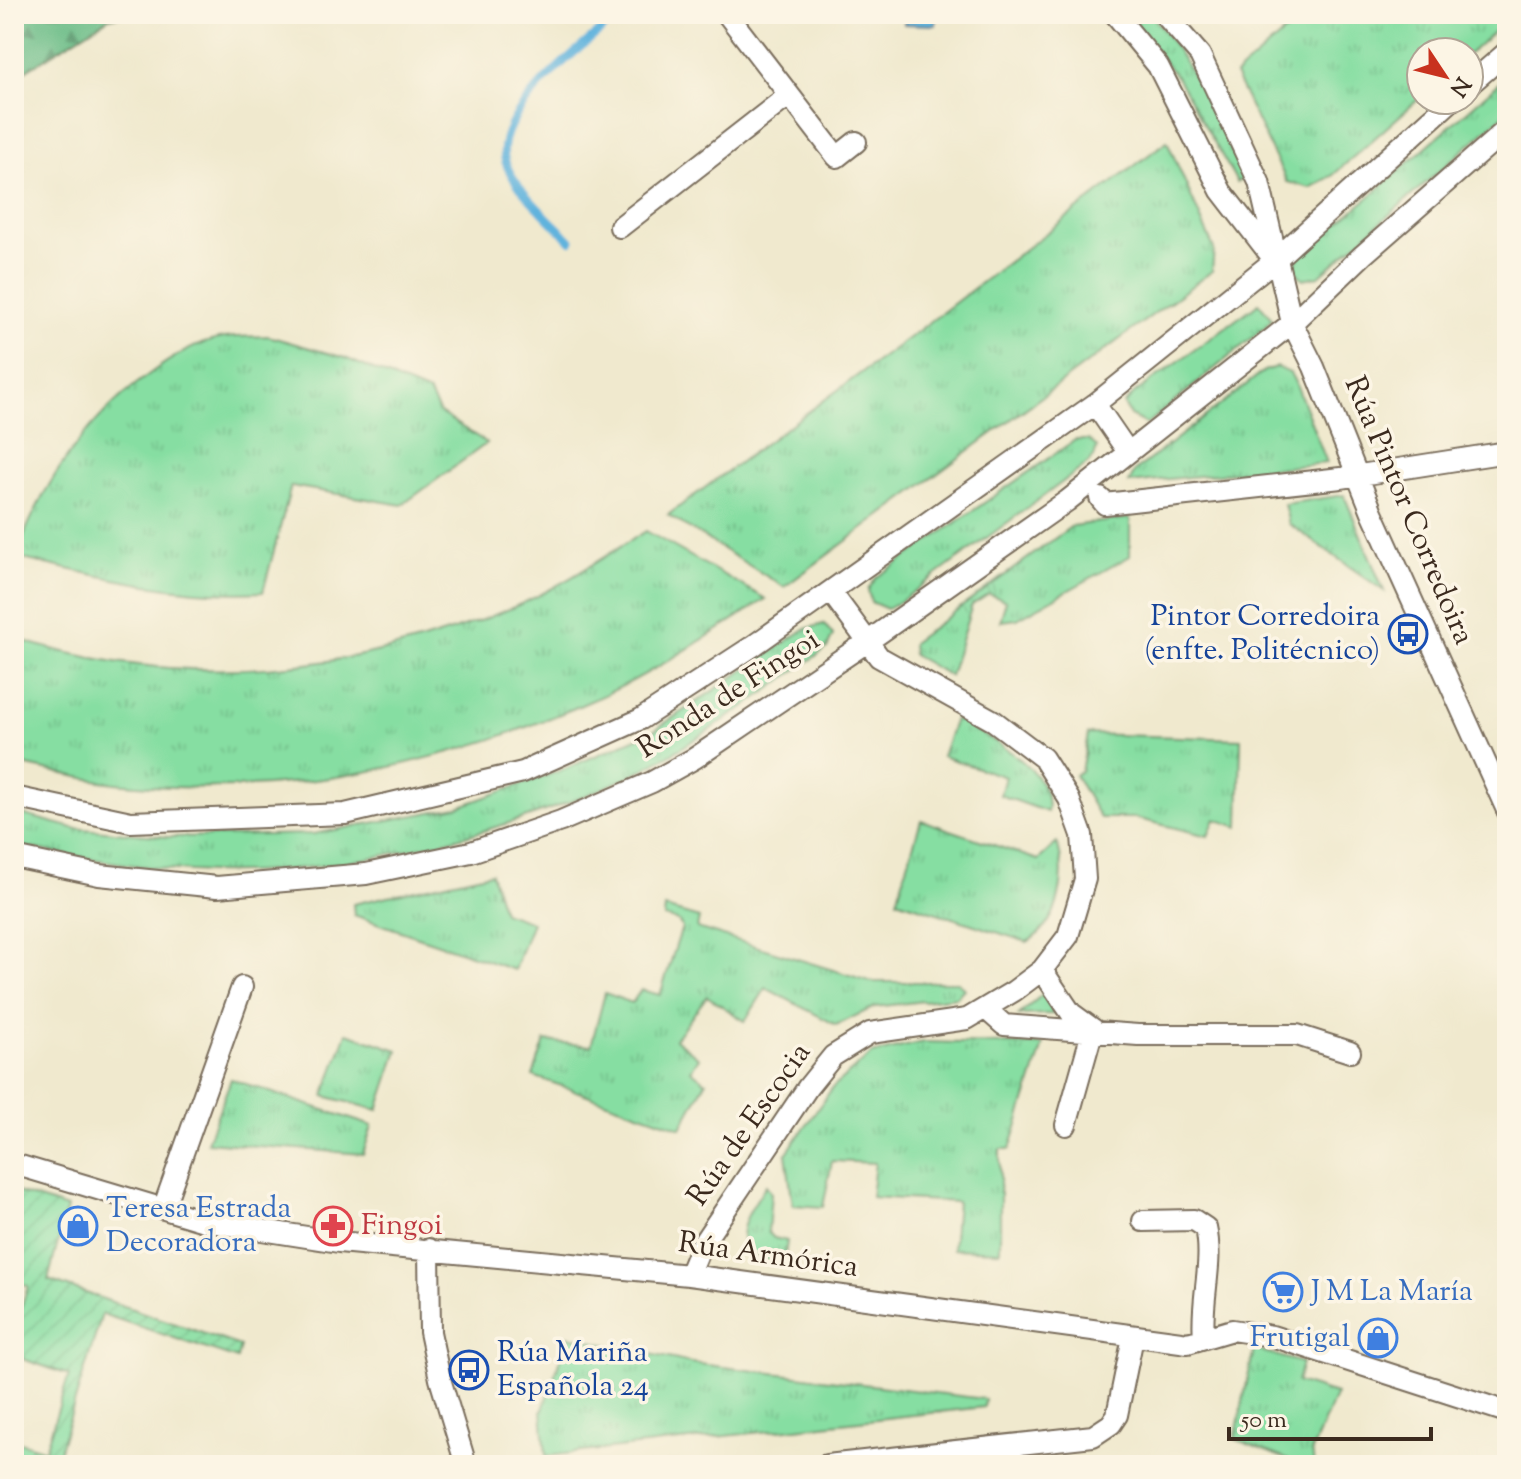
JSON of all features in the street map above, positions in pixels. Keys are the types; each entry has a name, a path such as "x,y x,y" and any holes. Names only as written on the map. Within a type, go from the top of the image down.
{"street":[{"path":"727,14 837,157 856,142"},
{"path":"1115,14 1158,66 1230,206 1275,260"},
{"path":"1164,14 1200,55 1259,182 1292,323"},
{"path":"1485,71 1507,52"},
{"path":"620,227 788,96"},
{"name":"Ronda de Fingoi","path":"14,797 131,822 345,814 523,772 641,719 831,592 1095,404 1275,260 1434,116"},
{"name":"Ronda de Fingoi","path":"14,857 99,875 217,887 366,874 471,852 561,821 652,782 695,758 867,642 1067,501 1292,323 1363,255 1507,129"},
{"name":"Rúa Pintor Corredoira","path":"1292,323 1360,474 1372,512 1507,810"},
{"path":"1095,404 1128,452"},
{"path":"1100,498 1105,504 1360,474 1507,452"},
{"name":"Ronda de Fingoi","path":"831,592 867,642"},
{"name":"Rúa de Escocia","path":"689,1275 701,1246 808,1087 833,1056 870,1033 967,1019 1042,970 1068,936 1085,879 1082,835 1069,799 1043,758 994,721 886,662 867,642"},
{"path":"1042,970 1071,1013 1093,1029"},
{"path":"163,1209 242,987"},
{"path":"986,1009 1004,1025 1093,1029 1138,1035 1297,1035 1350,1052"},
{"path":"1066,1125 1093,1029"},
{"name":"Rúa Armórica","path":"14,1164 204,1221 339,1242 689,1275 1188,1343 1232,1330 1272,1336 1507,1412"},
{"path":"1143,1221 1194,1220 1206,1228 1209,1241 1201,1314 1204,1338"},
{"path":"429,1249 430,1332 440,1379 466,1465"},
{"path":"827,1465 1093,1436 1111,1424 1117,1415 1133,1337"}],"green space":[{"path":"14,14 127,14 109,18 14,78"},
{"path":"1125,14 1151,14 1166,33 1203,93 1246,178 1237,182 1177,77"},
{"path":"1306,14 1507,14 1507,20 1485,40 1485,36 1405,36 1405,111 1332,176 1310,188 1287,182 1235,75"},
{"path":"1507,76 1507,112 1319,276 1303,279 1294,270 1299,253 1353,211 1461,116 1485,116 1485,95"},
{"path":"1167,141 1214,249 1212,271 784,587 668,515 914,334"},
{"path":"1259,303 1272,319 1264,328 1147,424 1130,416 1124,404 1136,392"},
{"path":"268,336 345,358 429,393 440,413 487,443 402,505 291,486 263,592 169,588 107,578 15,557 39,504 68,456 125,393 181,353 209,341"},
{"path":"1276,367 1290,373 1296,384 1327,463 1129,483 1135,471 1264,371"},
{"path":"1075,440 1089,440 1097,447 1094,457 1087,464 901,601 887,609 871,602 868,590 876,578"},
{"path":"1344,495 1384,591 1289,524 1284,504"},
{"path":"1130,518 1130,556 1017,619 1000,621 1006,601 989,594 972,605 950,676 913,655 912,643 1072,526"},
{"path":"646,531 766,599 646,674 546,720 427,758 304,782 241,787 115,783 14,763 14,638 76,655 140,665 203,669 267,668 330,661 393,648 454,630 514,607 565,581"},
{"path":"824,624 833,635 827,648 728,718 666,757 565,804 446,841 323,865 212,872 137,866 14,845 14,812 73,828 168,837 313,834 458,807 565,769 653,731 805,629"},
{"path":"955,719 1000,745 1030,768 1047,796 1047,812 1000,795 1005,777 942,756"},
{"path":"1088,734 1241,739 1239,827 1215,819 1208,836 1135,818 1100,818 1075,775 1081,772"},
{"path":"921,820 1038,860 1057,843 1061,884 1047,924 1027,942 897,900"},
{"path":"491,873 503,912 532,922 514,970 354,915 353,904"},
{"path":"665,908 699,918 697,928 872,982 958,982 964,989 956,997 875,1007 836,1025 766,988 745,1021 707,996 675,1039 699,1058 691,1070 706,1082 681,1128 533,1076 545,1041 591,1046 605,993 632,1003 641,990 660,995 682,927 678,921 664,917"},
{"path":"1044,993 1053,1014 1019,1015"},
{"path":"347,1033 398,1050 378,1110 324,1096"},
{"path":"924,1042 1043,1045 1010,1149 1000,1149 1000,1251 953,1249 957,1202 871,1197 875,1163 832,1161 823,1207 793,1205 786,1154 833,1087 872,1054"},
{"path":"231,1079 372,1126 363,1154 207,1142"},
{"path":"766,1185 771,1193 768,1232 774,1238 787,1241 784,1263 752,1252 745,1245 742,1235 749,1212"},
{"path":"14,1191 67,1208 48,1280 240,1346 237,1359 102,1314 55,1465 14,1465 14,1440 45,1450 69,1375 14,1356 14,1329 28,1286 14,1281"},
{"path":"568,1336 691,1363 985,1399 984,1407 546,1456 542,1412"},
{"path":"1254,1349 1302,1363 1297,1382 1336,1394 1312,1450 1314,1465 1301,1465 1235,1439"}],"water":[{"path":"905,14 936,14 936,25 904,24"}],"waterway":[{"path":"571,241 513,177 504,155 506,137 527,100 561,64 609,24 615,14"}],"place":[{"name":"Pintor Corredoira (enfte. Politécnico)","path":"1408,634"},
{"name":"Teresa Estrada Decoradora","path":"78,1226"},
{"name":"Fingoi","path":"333,1226"},
{"name":"J M La María","path":"1283,1292"},
{"name":"Frutigal","path":"1378,1338"},
{"name":"Rúa Mariña Española 24","path":"469,1370"}]}
